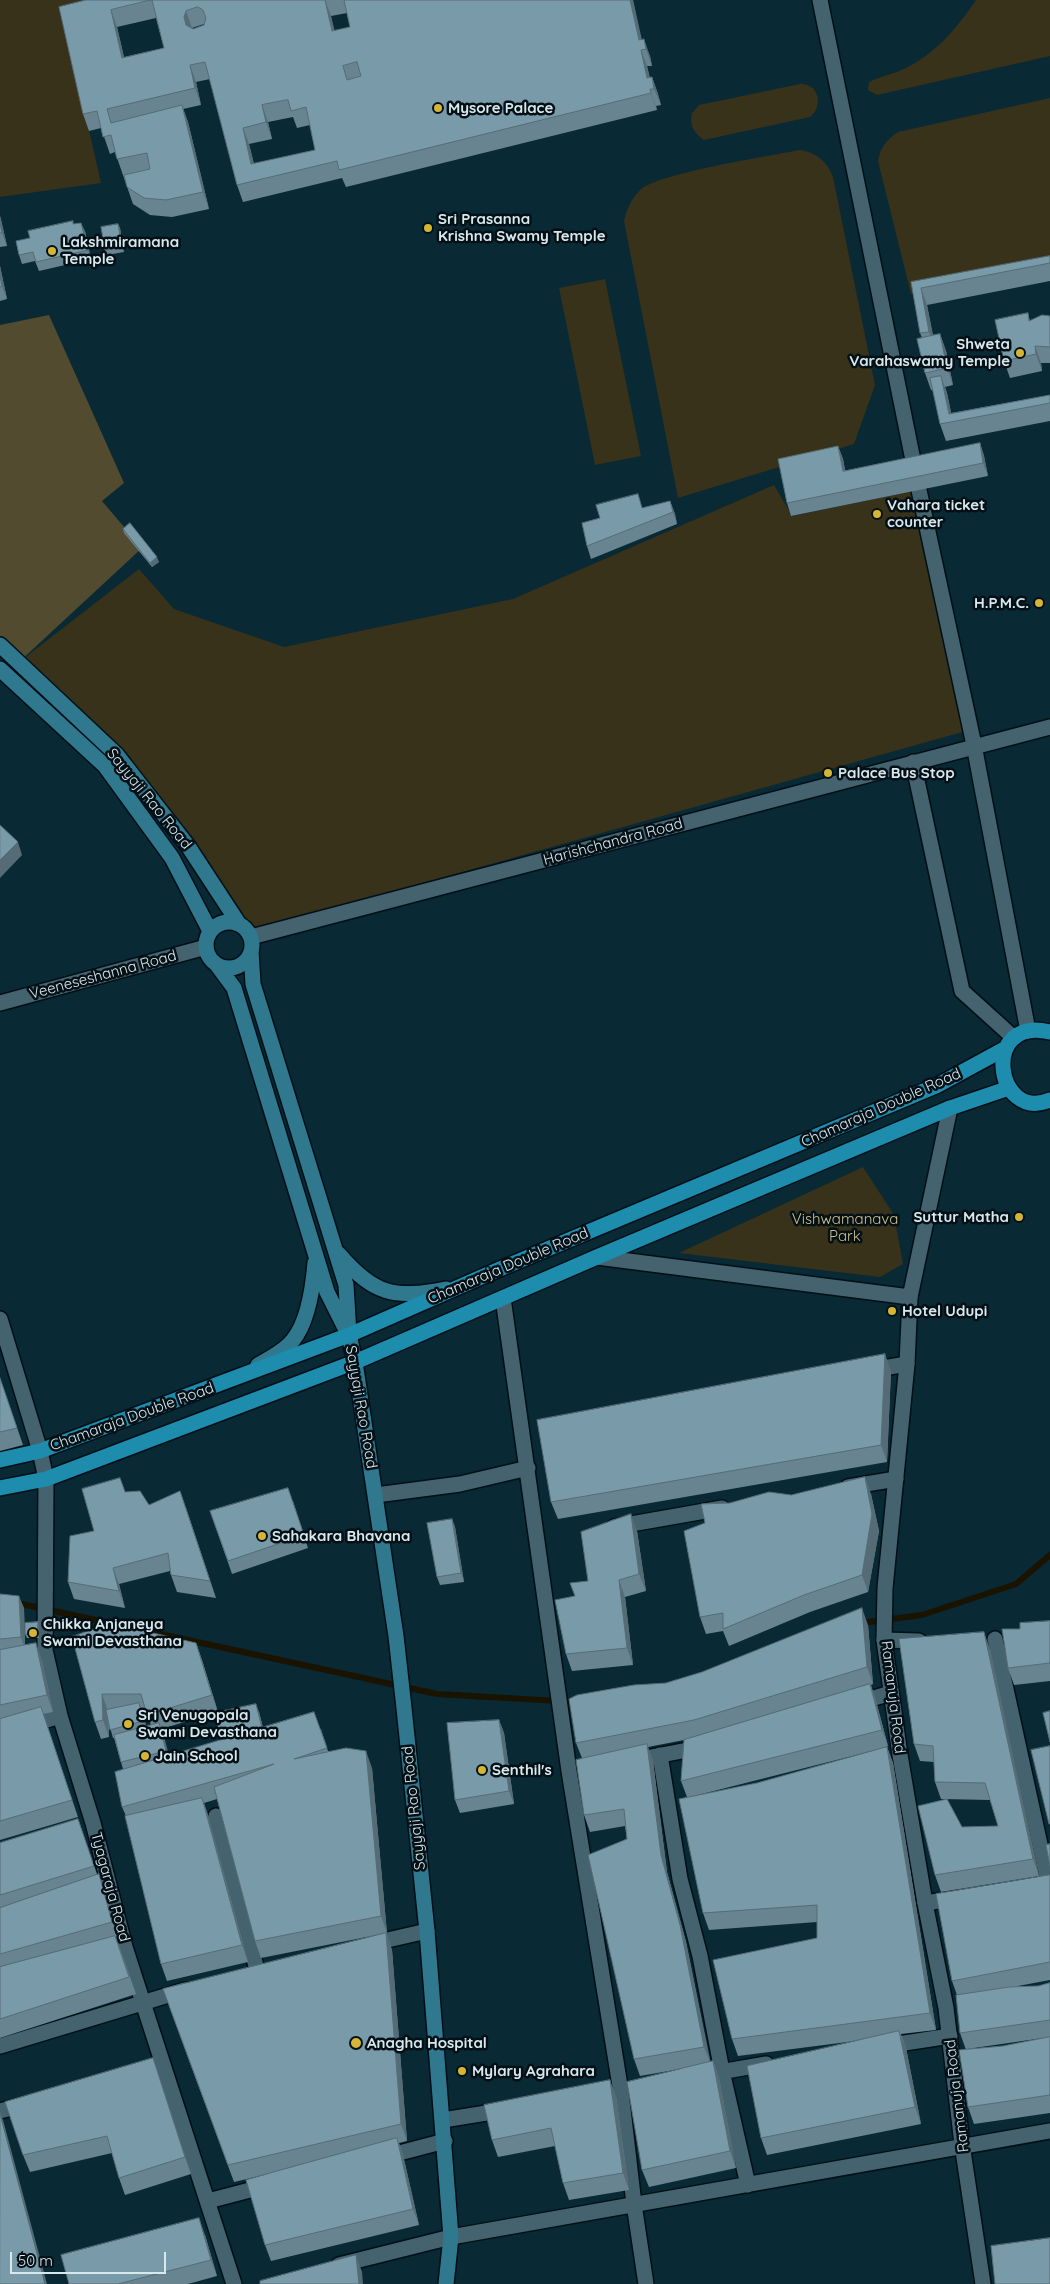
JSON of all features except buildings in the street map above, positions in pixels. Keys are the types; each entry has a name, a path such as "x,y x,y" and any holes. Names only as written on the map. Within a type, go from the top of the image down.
{"main road":[{"name":"Sayyaji Rao Road","path":"0,645 117,755 188,846 239,924"},
{"name":"Sayyaji Rao Road","path":"0,669 105,766 172,858 210,931"},
{"path":"224,922 239,924 251,944 243,963 230,968 216,965 211,960 206,947 210,931 224,922"},
{"name":"Sayyaji Rao Road","path":"251,944 253,984 346,1285 349,1336 355,1362 376,1495 396,1636 427,1931 451,2237 446,2284"},
{"name":"Sayyaji Rao Road","path":"216,965 234,988 327,1292 349,1336"},
{"path":"1050,1032 1040,1029 1016,1039 1002,1061 1002,1075 1009,1088 1019,1097 1032,1102 1050,1100"},
{"name":"Chamaraja Double Road","path":"0,1460 40,1451 349,1336 460,1286 938,1085 1016,1039"},
{"name":"Chamaraja Double Road","path":"0,1488 46,1479 355,1362 597,1257 950,1108 1009,1088"},
{"path":"335,1249 354,1272 372,1285 392,1293 416,1295 460,1286"},
{"path":"233,1379 272,1357 293,1340 305,1316 313,1288 316,1255"}],"street":[{"path":"820,0 915,470"},
{"path":"919,490 974,745 1016,1039"},
{"name":"Harishchandra Road","path":"251,944 974,745 1050,727"},
{"path":"913,762 962,991 1016,1039"},
{"name":"Veeneseshanna Road","path":"0,1003 206,947"},
{"name":"Ramanuja Road","path":"950,1108 910,1298 907,1364 885,1588 884,1640 900,1755 925,1904 950,2036 958,2062 962,2144 983,2284"},
{"path":"597,1257 910,1298"},
{"path":"503,1298 530,1429 528,1468 557,1675 561,1718 621,2092 634,2204 646,2284"},
{"name":"Tyagaraja Road","path":"0,1319 4,1344 40,1451 46,1479 45,1650 60,1716 93,1823 142,2002 234,2284"},
{"path":"852,1373 907,1364"},
{"path":"376,1495 460,1484 528,1468"},
{"path":"837,1489 896,1479"},
{"path":"601,1529 738,1506"},
{"path":"1013,1638 990,1640 1049,1881 1030,1885"},
{"path":"884,1640 938,1641"},
{"path":"27,1654 45,1650"},
{"path":"845,1707 891,1693"},
{"path":"0,1734 60,1716"},
{"path":"632,1760 714,1745"},
{"path":"660,1755 680,1879 700,1956 722,2071 748,2185"},
{"path":"882,1760 900,1755"},
{"path":"569,1771 587,1768"},
{"path":"668,1812 687,1808"},
{"path":"216,1816 257,1970"},
{"path":"74,1828 93,1823"},
{"path":"91,1890 110,1884"},
{"path":"925,1904 977,1895"},
{"path":"351,1949 427,1931"},
{"path":"107,1952 126,1947"},
{"path":"238,1976 276,1966"},
{"path":"0,2046 200,1986"},
{"path":"946,2008 966,2005"},
{"path":"874,2048 950,2036"},
{"path":"685,2079 779,2062"},
{"path":"146,2070 164,2065"},
{"path":"602,2095 639,2088"},
{"path":"0,2112 46,2099"},
{"path":"443,2120 518,2108"},
{"path":"320,2270 451,2237 748,2185 962,2144 1050,2131"},
{"path":"369,2160 444,2141"},
{"path":"208,2201 284,2182"}],"green space":[{"path":"0,0 151,0 65,24 101,183 0,197"},
{"path":"976,0 1050,0 1050,56 877,95 868,90 869,82 906,68 927,55 945,39"},
{"path":"800,84 812,87 817,96 817,107 810,117 704,140 693,129 691,122 692,113 699,105"},
{"path":"1050,98 1050,263 911,294 878,161 880,152 885,144 898,132"},
{"path":"800,150 811,153 821,159 828,166 833,177 875,385 854,444 678,498 624,221 626,212 640,190 668,177"},
{"path":"605,279 641,456 595,465 559,288"},
{"path":"774,485 792,516 919,490 966,731 248,932 135,778 18,663 139,569 174,609 284,647 513,599"},
{"name":"Vishwamanava Park","path":"863,1167 894,1215 903,1264 880,1277 679,1253"}],"shaded area":[{"path":"49,315 124,483 102,501 142,548 18,663 0,645 0,325"}],"waterway":[{"path":"861,1623 922,1615 1016,1584 1050,1555"},
{"path":"0,1602 22,1604 437,1694 576,1702"}],"place":[{"name":"Mysore Palace","path":"438,108"},
{"name":"Sri Prasanna Krishna Swamy Temple","path":"428,228"},
{"name":"Lakshmiramana Temple","path":"52,251"},
{"name":"Shweta Varahaswamy Temple","path":"1020,353"},
{"name":"Vahara ticket counter","path":"877,514"},
{"name":"H.P.M.C.","path":"1039,603"},
{"name":"Palace Bus Stop","path":"828,773"},
{"name":"Suttur Matha","path":"1019,1217"},
{"name":"Hotel Udupi","path":"892,1311"},
{"name":"Sahakara Bhavana","path":"262,1536"},
{"name":"Chikka Anjaneya Swami Devasthana","path":"33,1633"},
{"name":"Sri Venugopala Swami Devasthana","path":"128,1724"},
{"name":"Jain School","path":"145,1756"},
{"name":"Senthil's","path":"482,1770"},
{"name":"Anagha Hospital","path":"356,2043"},
{"name":"Mylary Agrahara","path":"462,2071"}]}
